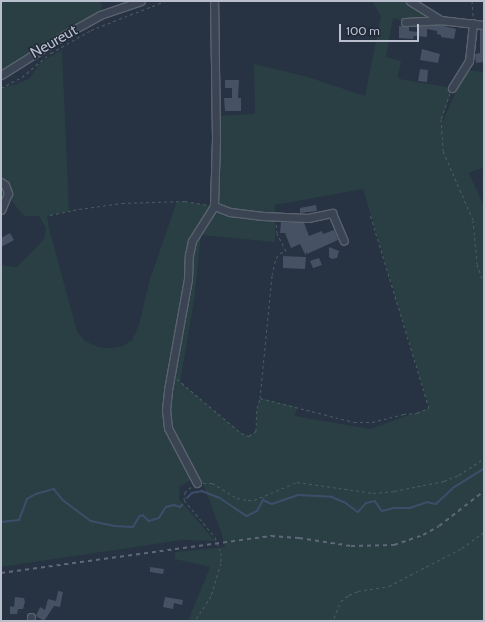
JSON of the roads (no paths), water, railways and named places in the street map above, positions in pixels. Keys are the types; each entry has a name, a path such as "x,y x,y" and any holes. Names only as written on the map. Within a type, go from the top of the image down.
{"street":[{"name":"Neureut","path":"1,75 66,34 109,12 141,1"},
{"path":"197,483 168,428 166,410 171,370 188,279 189,256 192,241 214,206 216,138 214,1"},
{"path":"410,1 440,20"},
{"path":"405,22 440,20 484,25"},
{"path":"452,88 469,61 474,23"},
{"path":"1,182 5,185 8,193 1,210"},
{"path":"214,206 230,212 308,218 332,213 344,241"}],"waterway":[{"path":"187,498 192,493 202,491 220,498 247,516 257,511 263,500 272,504 298,495 332,497 346,503 358,512 366,503 375,501 382,511 394,508 410,508 427,502 436,504 453,488 484,469"},
{"path":"1,522 19,520 27,499 36,494 54,489 63,500 91,521 114,526 133,527 139,517 143,515 149,521 159,518 166,507 174,505 180,507 182,505"}],"railway":[{"path":"1,573 271,536 299,538 351,546 394,545 423,535 439,526 484,491"}]}
